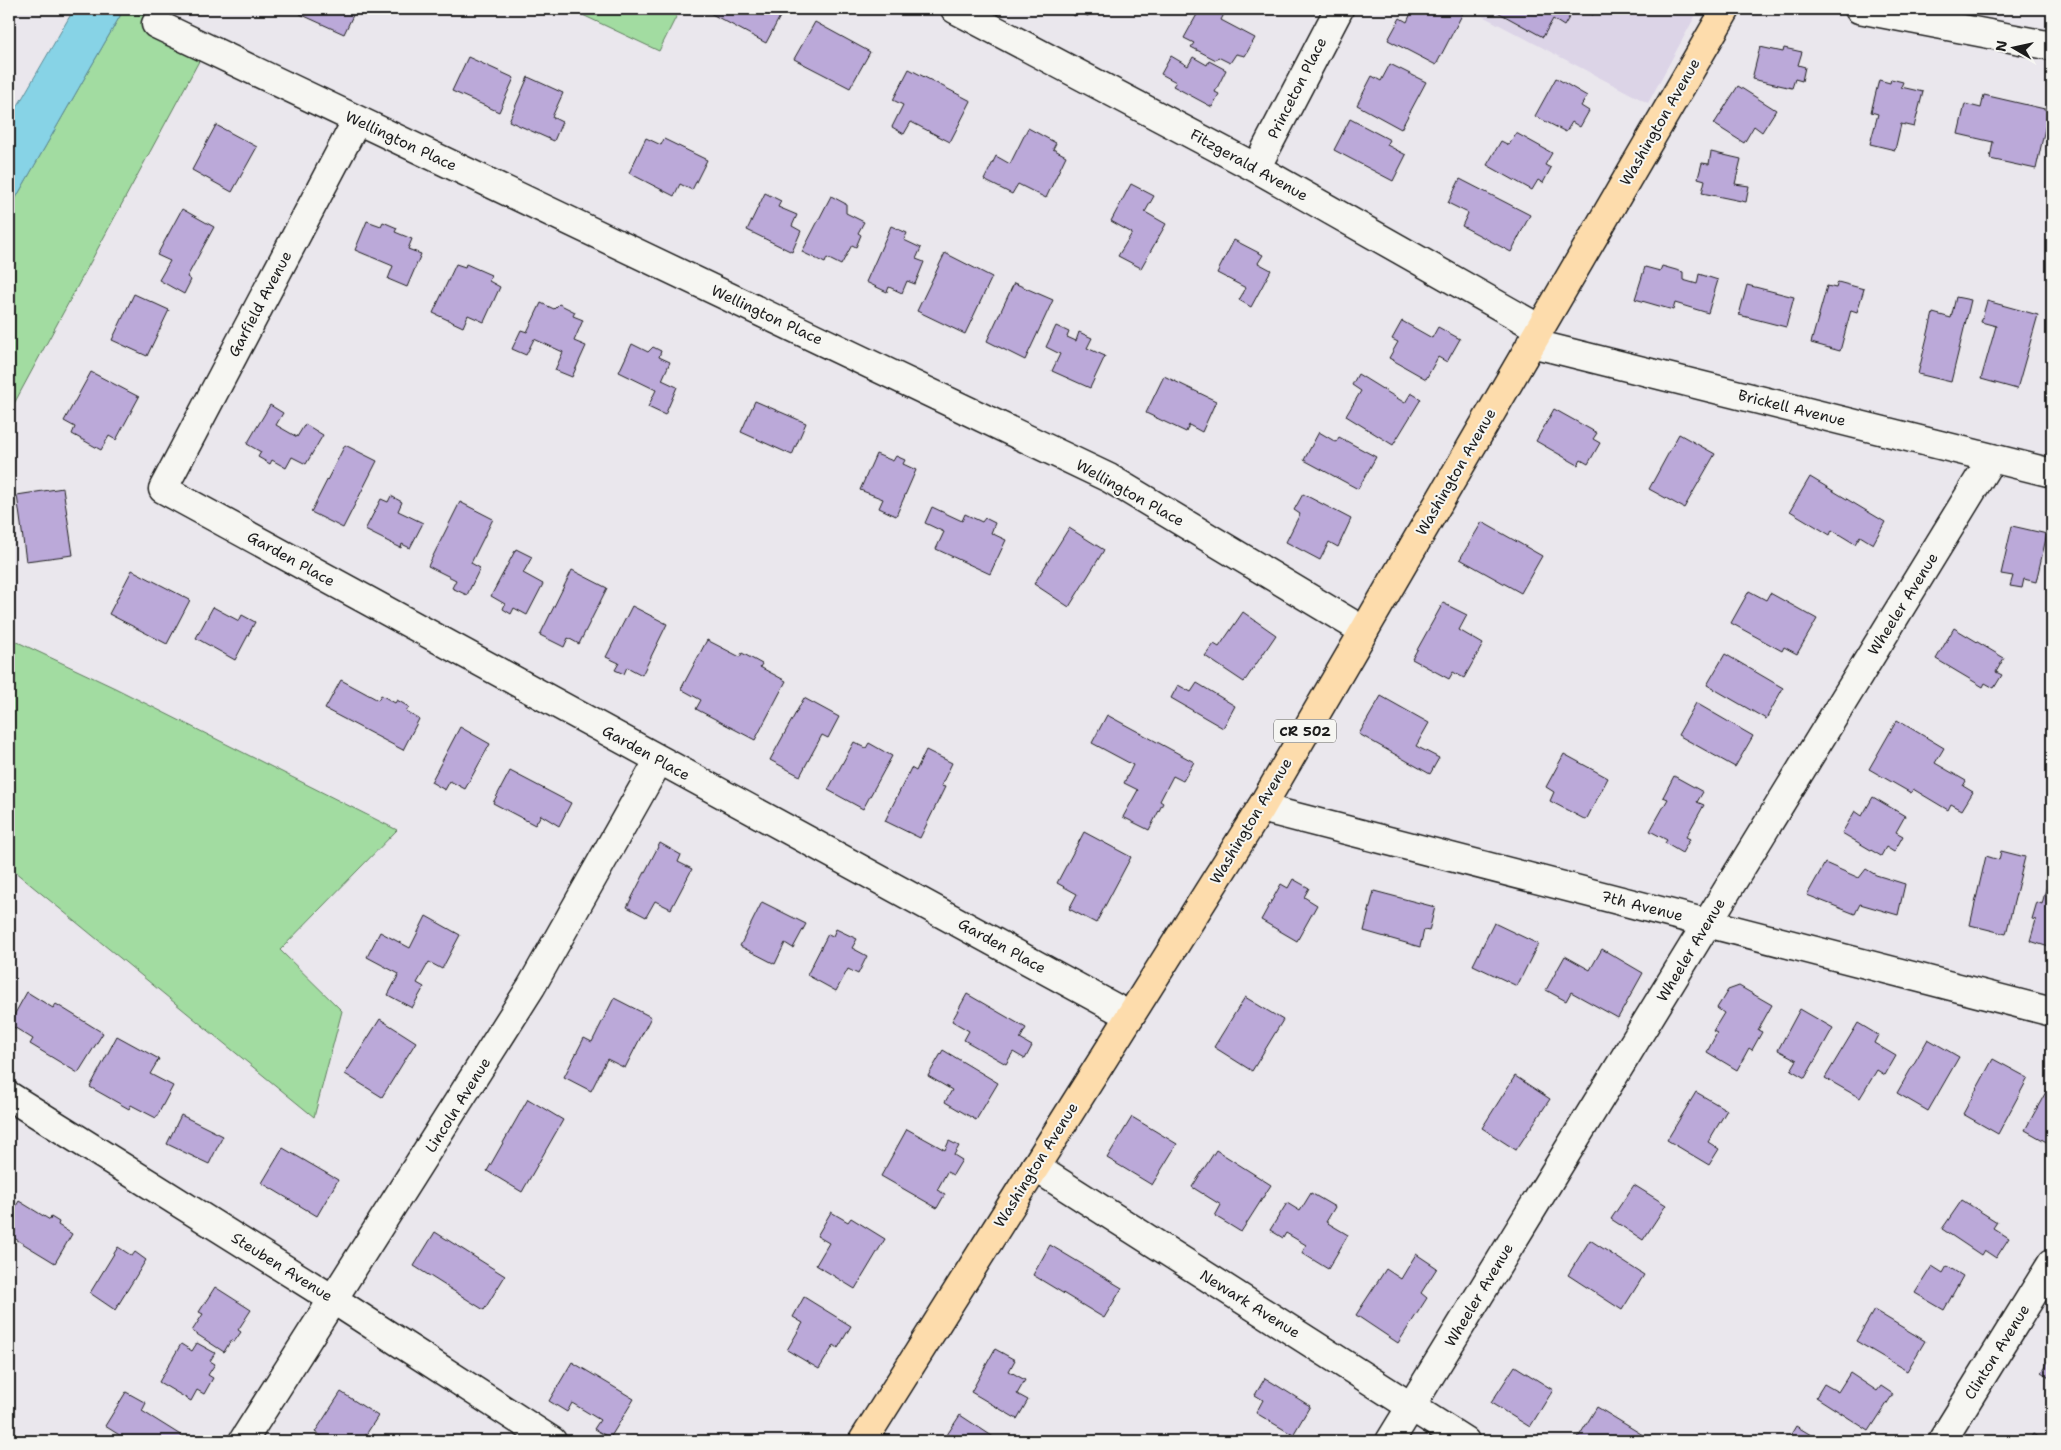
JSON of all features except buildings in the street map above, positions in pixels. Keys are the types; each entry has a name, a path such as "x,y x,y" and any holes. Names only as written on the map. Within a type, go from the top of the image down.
{"main road":[{"name":"Washington Avenue","path":"863,1441 1261,808 1726,9"}],"street":[{"name":"Princeton Place","path":"1256,168 1339,9"},
{"path":"1858,9 2052,46"},
{"name":"Fitzgerald Avenue","path":"962,10 1256,168 1535,336"},
{"name":"Wellington Place","path":"156,24 1109,478 1364,630"},
{"name":"Garfield Avenue","path":"163,489 357,120"},
{"name":"Brickell Avenue","path":"1535,336 2052,474"},
{"name":"Wheeler Avenue","path":"1390,1441 1992,458"},
{"name":"Garden Place","path":"163,489 1130,1016"},
{"name":"Lincoln Avenue","path":"243,1441 531,987 659,760"},
{"name":"7th Avenue","path":"1261,808 2052,1012"},
{"name":"Steuben Avenue","path":"9,1096 334,1300 552,1441"},
{"name":"Newark Avenue","path":"1035,1168 1465,1441"},
{"name":"Clinton Avenue","path":"1942,1441 2052,1263"}],"shaded area":[{"path":"1469,9 1699,9 1648,103"}],"green space":[{"path":"124,9 165,9 158,24 205,50 9,413 9,210"},
{"path":"570,9 680,9 659,51"},
{"path":"9,638 115,688 397,830 280,950 342,1011 314,1117 9,867"}],"water":[{"path":"74,9 124,9 9,210 9,121"}]}
